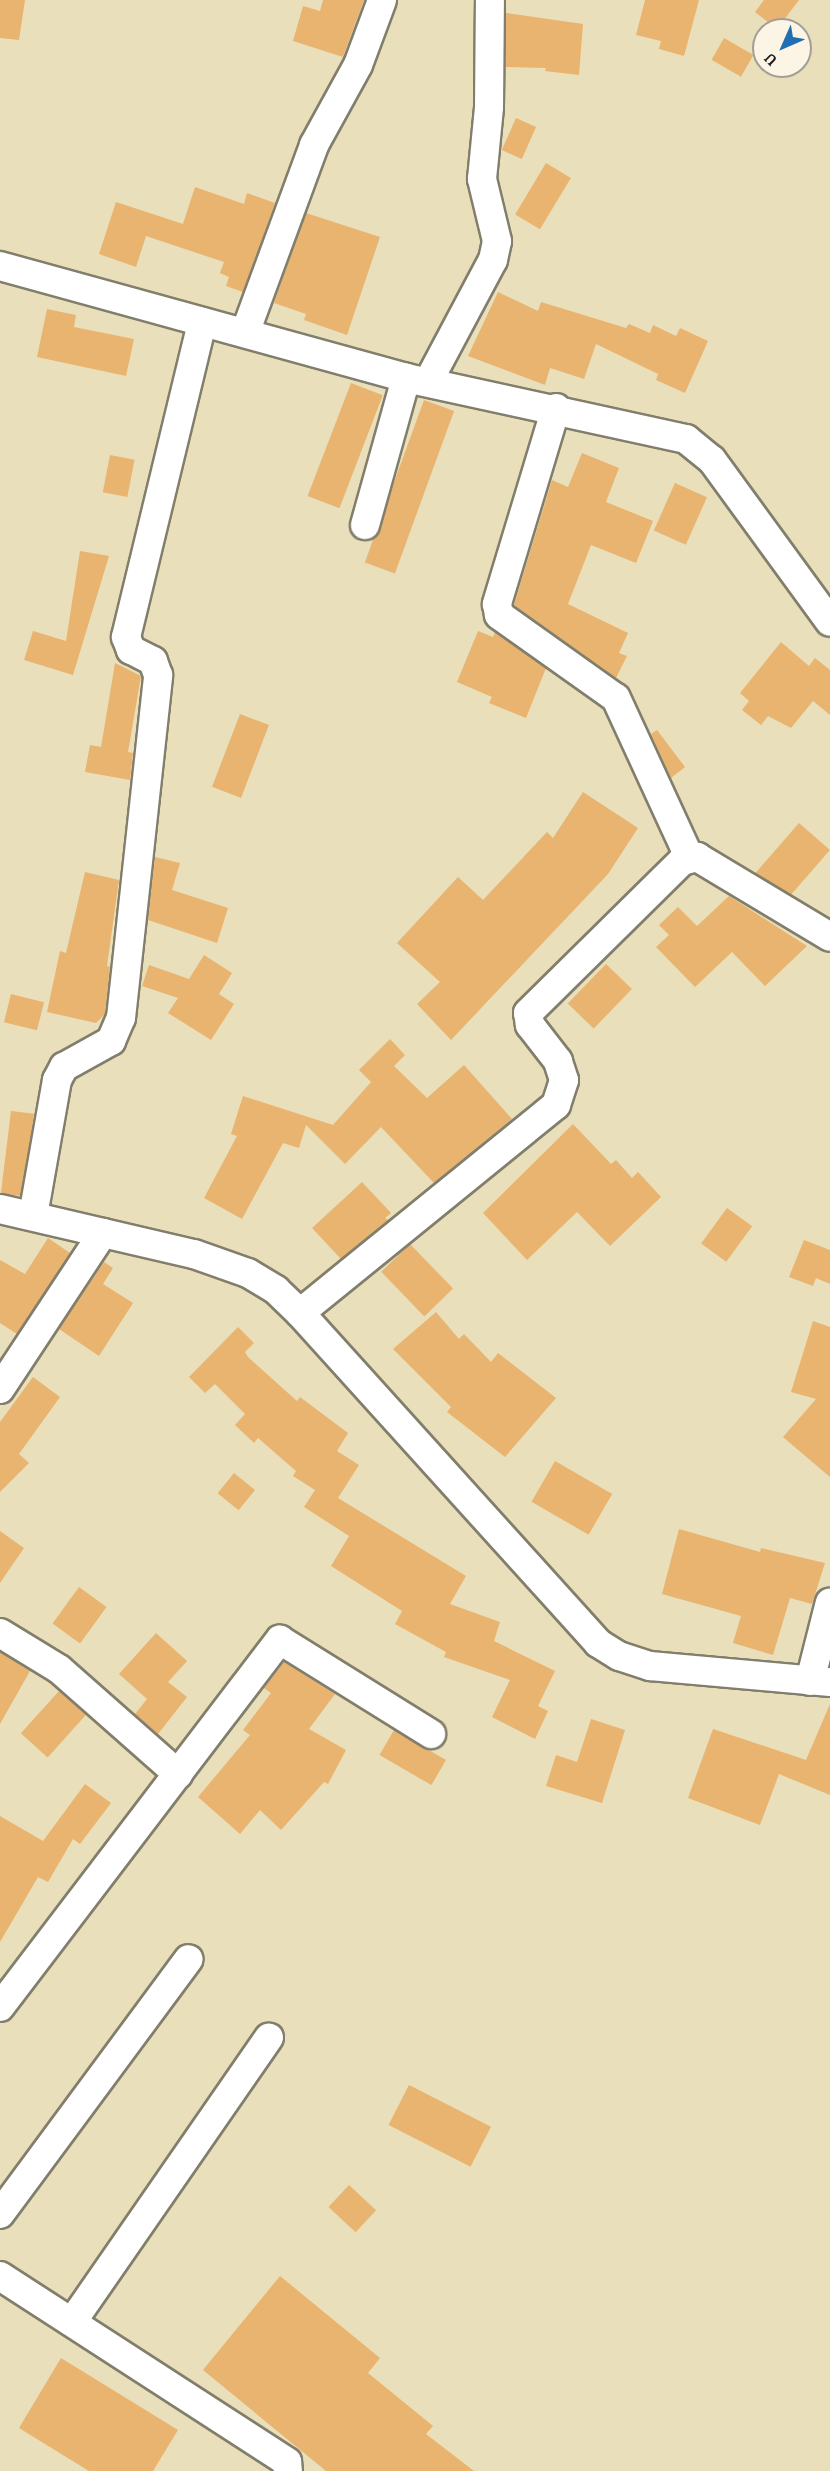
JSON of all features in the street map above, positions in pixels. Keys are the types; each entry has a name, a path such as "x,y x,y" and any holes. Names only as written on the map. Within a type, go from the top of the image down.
{"street":[{"path":"245,333 314,145 358,65 382,0"},
{"path":"365,525 417,380 493,260 497,241 482,179 489,107 490,0"},
{"path":"0,266 417,380 556,408 686,439 698,446 830,622"},
{"path":"33,1216 57,1080 64,1067 111,1041 121,1018 158,675 153,661 131,650 126,637 202,322"},
{"path":"556,408 496,604 499,615 507,624 605,687 616,698 689,857"},
{"path":"689,857 705,861 830,937"},
{"path":"300,1313 556,1106 564,1080 558,1061 530,1025 528,1013 689,857"},
{"path":"0,1209 194,1254 248,1273 300,1313 598,1643 619,1656 650,1666 820,1681 830,1602"},
{"path":"0,1389 103,1233"},
{"path":"0,1633 58,1669 178,1774"},
{"path":"0,2007 280,1640 431,1734"},
{"path":"0,2214 189,1959"},
{"path":"72,2322 269,2038"},
{"path":"0,2276 287,2462 288,2471"}],"building":[{"path":"0,0 25,0 19,40 0,38"},
{"path":"323,0 364,0 343,57 293,41 303,6 320,11"},
{"path":"645,0 699,0 684,56 659,49 661,41 636,35"},
{"path":"764,0 799,0 785,18 763,18 755,12"},
{"path":"506,13 583,24 579,75 545,71 546,68 506,67"},
{"path":"724,38 752,54 741,77 712,60"},
{"path":"516,118 536,127 522,159 502,150"},
{"path":"546,163 571,178 540,229 515,214"},
{"path":"195,187 244,204 247,193 275,203 243,292 226,286 229,277 220,273 224,262 146,236 136,267 99,254 116,202 183,224"},
{"path":"306,213 380,237 347,335 304,320 306,314 274,303"},
{"path":"498,292 538,311 541,302 626,328 629,324 650,333 653,325 676,336 680,328 708,341 685,393 656,380 658,374 596,344 584,379 550,368 545,385 468,356"},
{"path":"47,309 76,315 74,327 134,339 126,376 37,357"},
{"path":"351,383 383,395 339,508 308,496"},
{"path":"424,400 454,411 395,574 365,563"},
{"path":"582,453 619,468 606,502 653,521 636,563 591,545 568,604 628,633 619,653 627,656 616,678 514,605 552,480 568,487"},
{"path":"110,455 135,460 127,497 103,492"},
{"path":"675,483 707,497 686,545 654,531"},
{"path":"80,551 109,556 73,675 24,660 33,631 66,641"},
{"path":"478,631 493,637 495,632 546,668 526,718 489,703 492,697 457,682"},
{"path":"781,642 809,666 815,658 830,670 830,715 813,701 791,728 768,716 761,725 742,710 749,701 740,693"},
{"path":"115,663 141,676 128,752 133,753 130,780 85,772 90,745 101,747"},
{"path":"240,714 269,725 241,798 212,787"},
{"path":"657,730 685,767 671,778 651,734"},
{"path":"583,792 638,828 608,874 451,1040 417,1004 440,982 397,943 458,877 483,900 547,832 553,838"},
{"path":"799,823 830,850 787,900 756,873"},
{"path":"155,857 180,863 172,890 228,908 217,943 148,920"},
{"path":"85,872 119,880 107,966 110,967 105,1014 96,1023 47,1012 60,951 66,953"},
{"path":"729,896 807,946 765,986 732,952 695,987 656,947 669,935 659,925 678,907 697,926"},
{"path":"204,955 232,973 219,994 234,1004 211,1040 168,1013 178,998 142,986 149,965 189,979"},
{"path":"606,964 632,989 594,1029 568,1004"},
{"path":"11,994 44,1002 37,1030 4,1022"},
{"path":"390,1039 405,1055 394,1066 427,1098 464,1065 512,1119 434,1183 381,1127 345,1164 306,1125 299,1148 283,1143 242,1219 204,1198 237,1136 231,1134 243,1096 333,1125 371,1082 359,1070"},
{"path":"11,1111 34,1114 24,1196 1,1193"},
{"path":"573,1124 611,1164 616,1160 632,1178 638,1172 661,1197 610,1246 577,1212 527,1260 483,1213"},
{"path":"362,1182 391,1213 385,1218 388,1220 341,1259 312,1228"},
{"path":"727,1208 752,1226 726,1262 701,1244"},
{"path":"48,1238 70,1253 17,1334 0,1323 0,1260 25,1274"},
{"path":"804,1240 830,1250 830,1284 816,1278 813,1286 789,1277"},
{"path":"410,1244 453,1289 424,1316 381,1272"},
{"path":"104,1262 113,1268 103,1284 133,1303 99,1356 59,1329"},
{"path":"436,1312 459,1339 464,1334 491,1362 498,1353 556,1398 505,1457 447,1412 451,1407 393,1349"},
{"path":"813,1321 830,1327 830,1477 783,1437 816,1399 791,1392"},
{"path":"238,1327 254,1343 245,1352 248,1357 297,1401 300,1397 348,1433 337,1451 359,1465 338,1498 466,1576 450,1604 500,1622 494,1641 555,1671 538,1706 548,1711 535,1739 492,1717 510,1680 444,1657 446,1652 395,1624 402,1611 331,1566 349,1536 304,1507 315,1490 293,1476 296,1471 258,1438 254,1443 235,1425 245,1414 215,1384 205,1393 189,1377"},
{"path":"33,1377 60,1397 19,1454 29,1463 0,1492 0,1422"},
{"path":"555,1461 612,1494 589,1535 532,1502"},
{"path":"234,1473 255,1490 239,1510 218,1493"},
{"path":"679,1529 760,1552 761,1548 825,1563 812,1604 790,1598 773,1655 733,1643 741,1616 662,1594"},
{"path":"0,1531 24,1548 0,1583"},
{"path":"79,1587 107,1607 80,1643 53,1623"},
{"path":"156,1633 187,1661 168,1682 187,1697 158,1734 135,1714 147,1699 119,1674"},
{"path":"0,1652 30,1671 0,1724"},
{"path":"284,1662 335,1694 309,1729 346,1750 328,1784 324,1782 281,1830 260,1810 240,1834 198,1797 250,1735 243,1730 271,1693 264,1688"},
{"path":"59,1691 86,1715 48,1757 21,1733"},
{"path":"830,1704 830,1795 779,1774 760,1825 688,1798 713,1729 806,1760"},
{"path":"591,1719 625,1730 602,1803 546,1786 556,1755 577,1762"},
{"path":"394,1730 446,1760 431,1785 380,1755"},
{"path":"85,1784 111,1803 80,1844 73,1839 48,1882 38,1877 0,1942 0,1816 43,1841"},
{"path":"409,2085 491,2127 471,2167 389,2125"},
{"path":"349,2185 376,2210 356,2232 329,2207"},
{"path":"280,2276 380,2358 368,2373 433,2426 426,2434 474,2471 326,2471 203,2370"},
{"path":"61,2358 178,2430 153,2471 89,2471 19,2428"}]}
